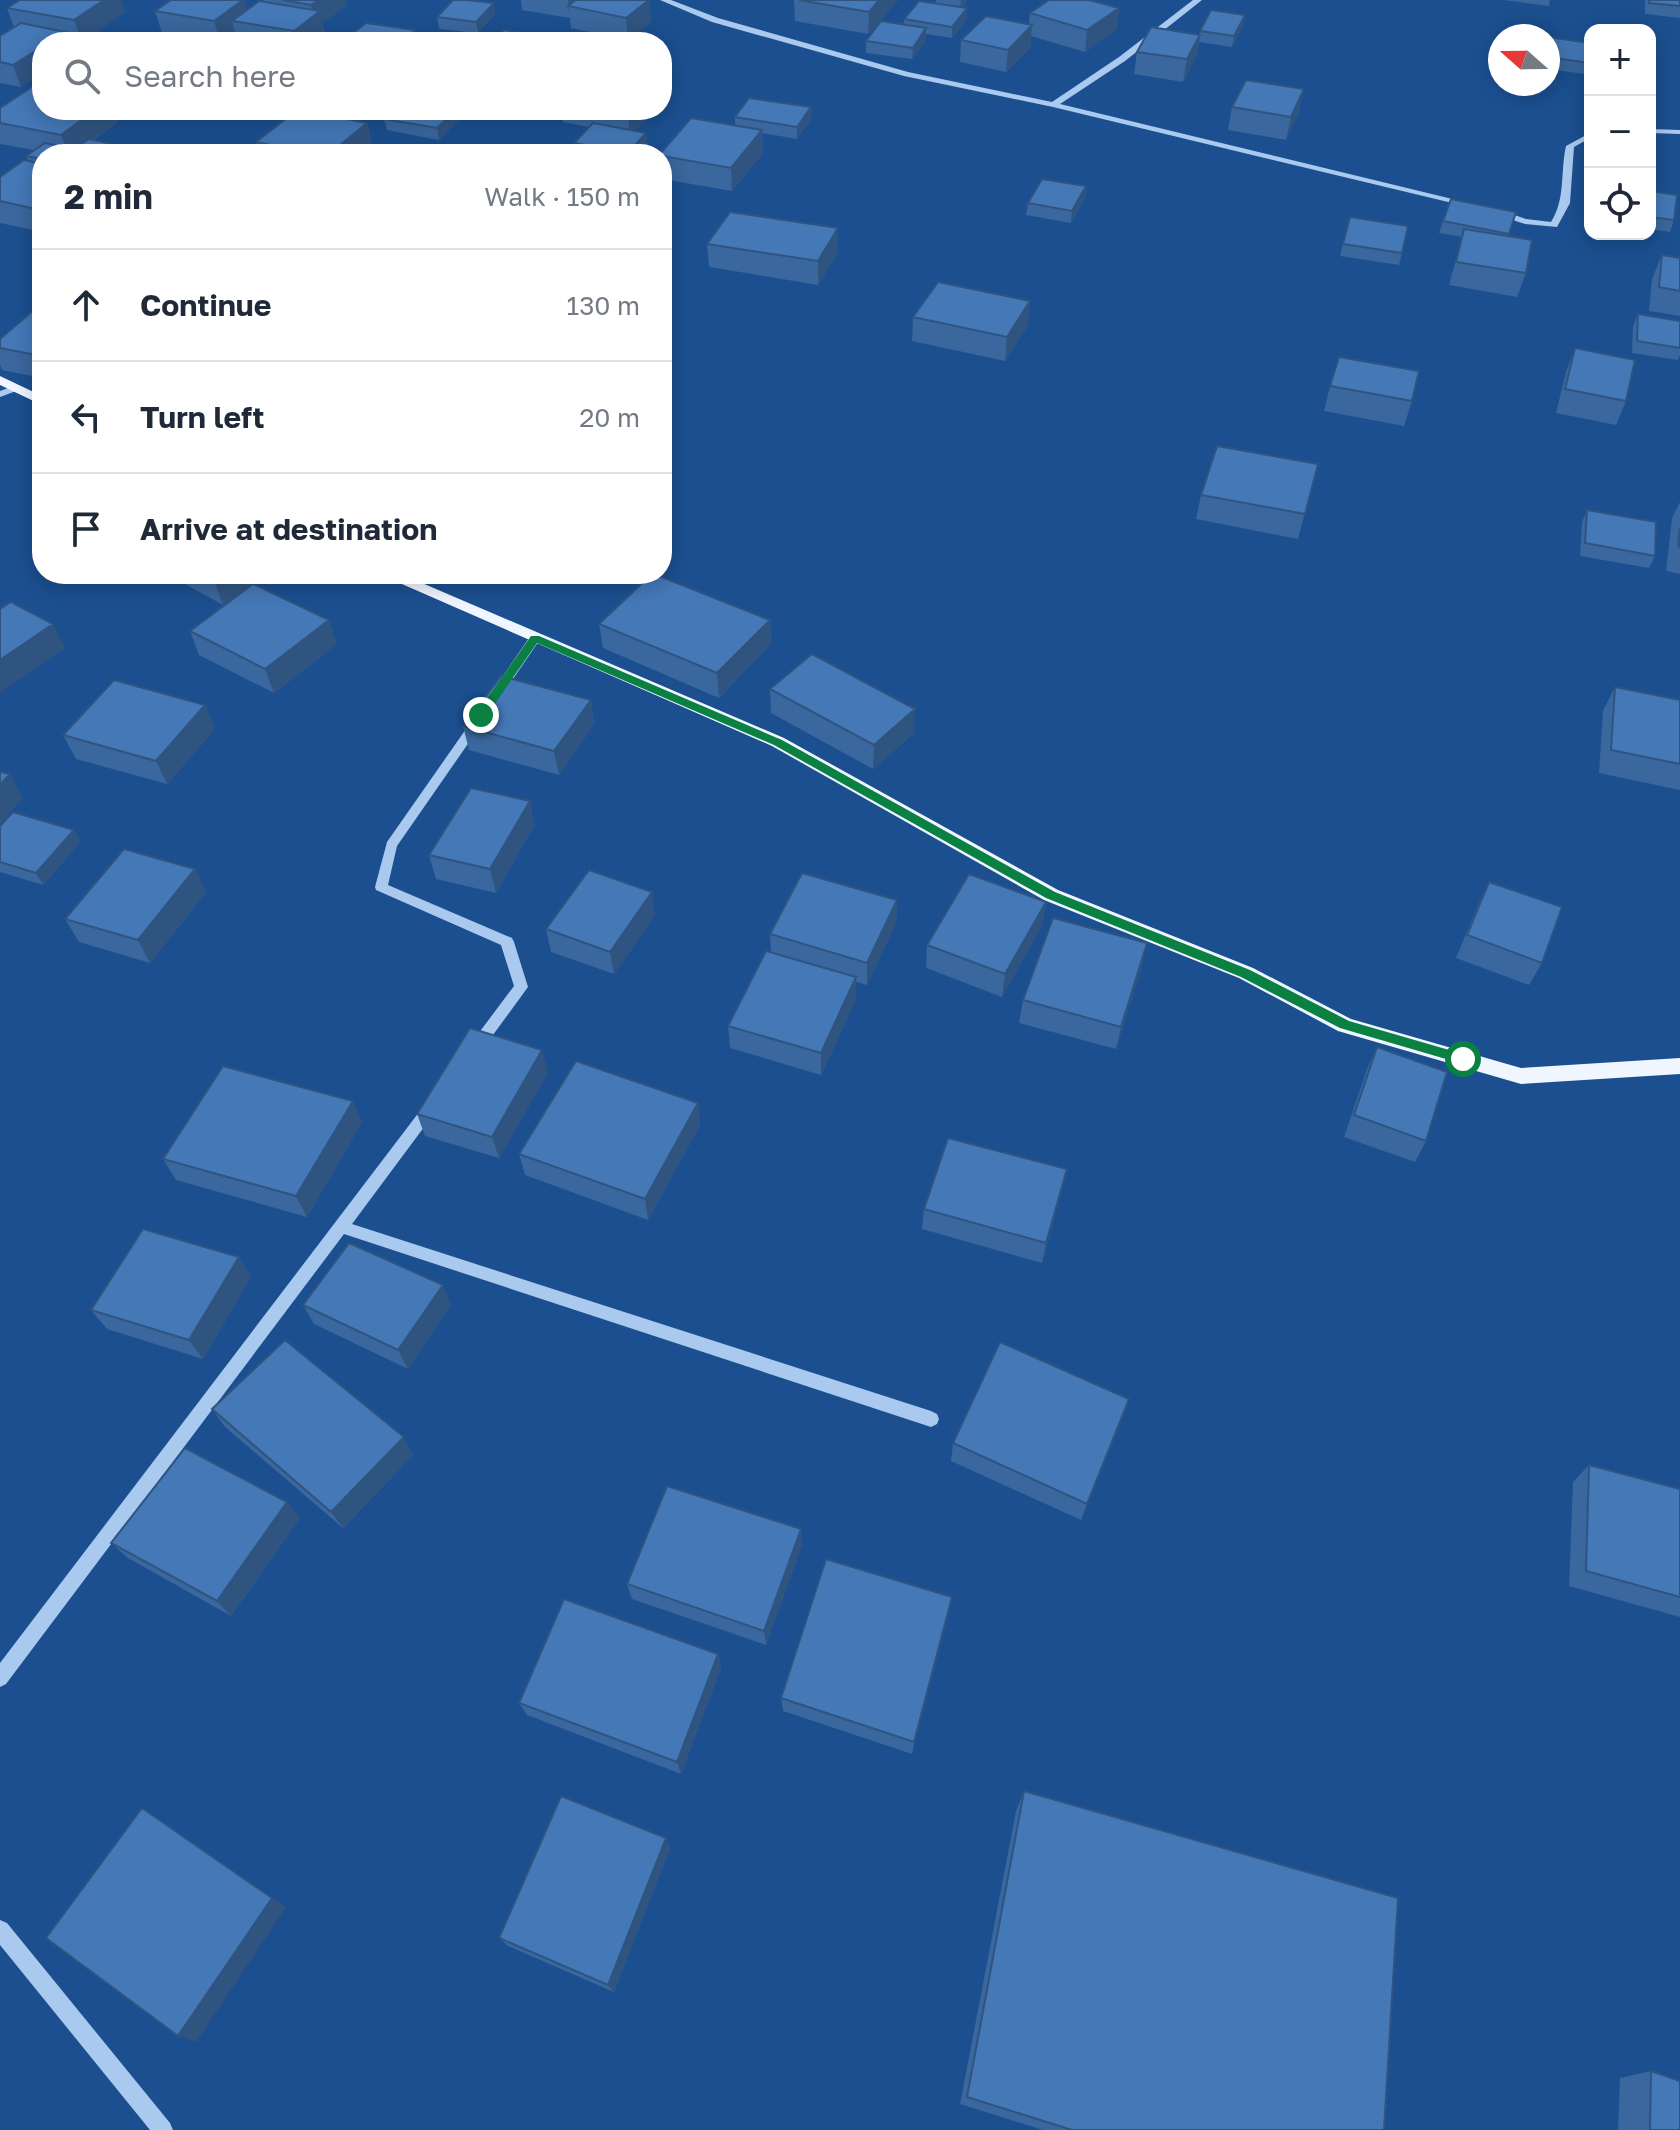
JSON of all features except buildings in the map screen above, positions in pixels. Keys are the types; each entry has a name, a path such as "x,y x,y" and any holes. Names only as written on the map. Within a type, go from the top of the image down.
{"main road":[{"path":"0,380 32,396"},
{"path":"410,584 778,742 1051,895 1246,973 1345,1025 1521,1076 1680,1066"}],"street":[{"path":"664,0 715,20 907,74 1053,105 1478,207"},
{"path":"1053,105 1122,59 1198,0"},
{"path":"1656,131 1680,132"},
{"path":"1492,210 1525,221 1554,225 1567,207 1565,163 1570,146 1584,138"},
{"path":"0,394 16,388"},
{"path":"464,1063 521,987 507,942 381,887 391,845 535,638"},
{"path":"0,1678 445,1088"},
{"path":"341,1227 931,1419"},
{"path":"0,1930 163,2130"}],"route":[{"path":"481,715 535,638 778,742 1051,895 1246,973 1345,1025 1463,1059"}]}
